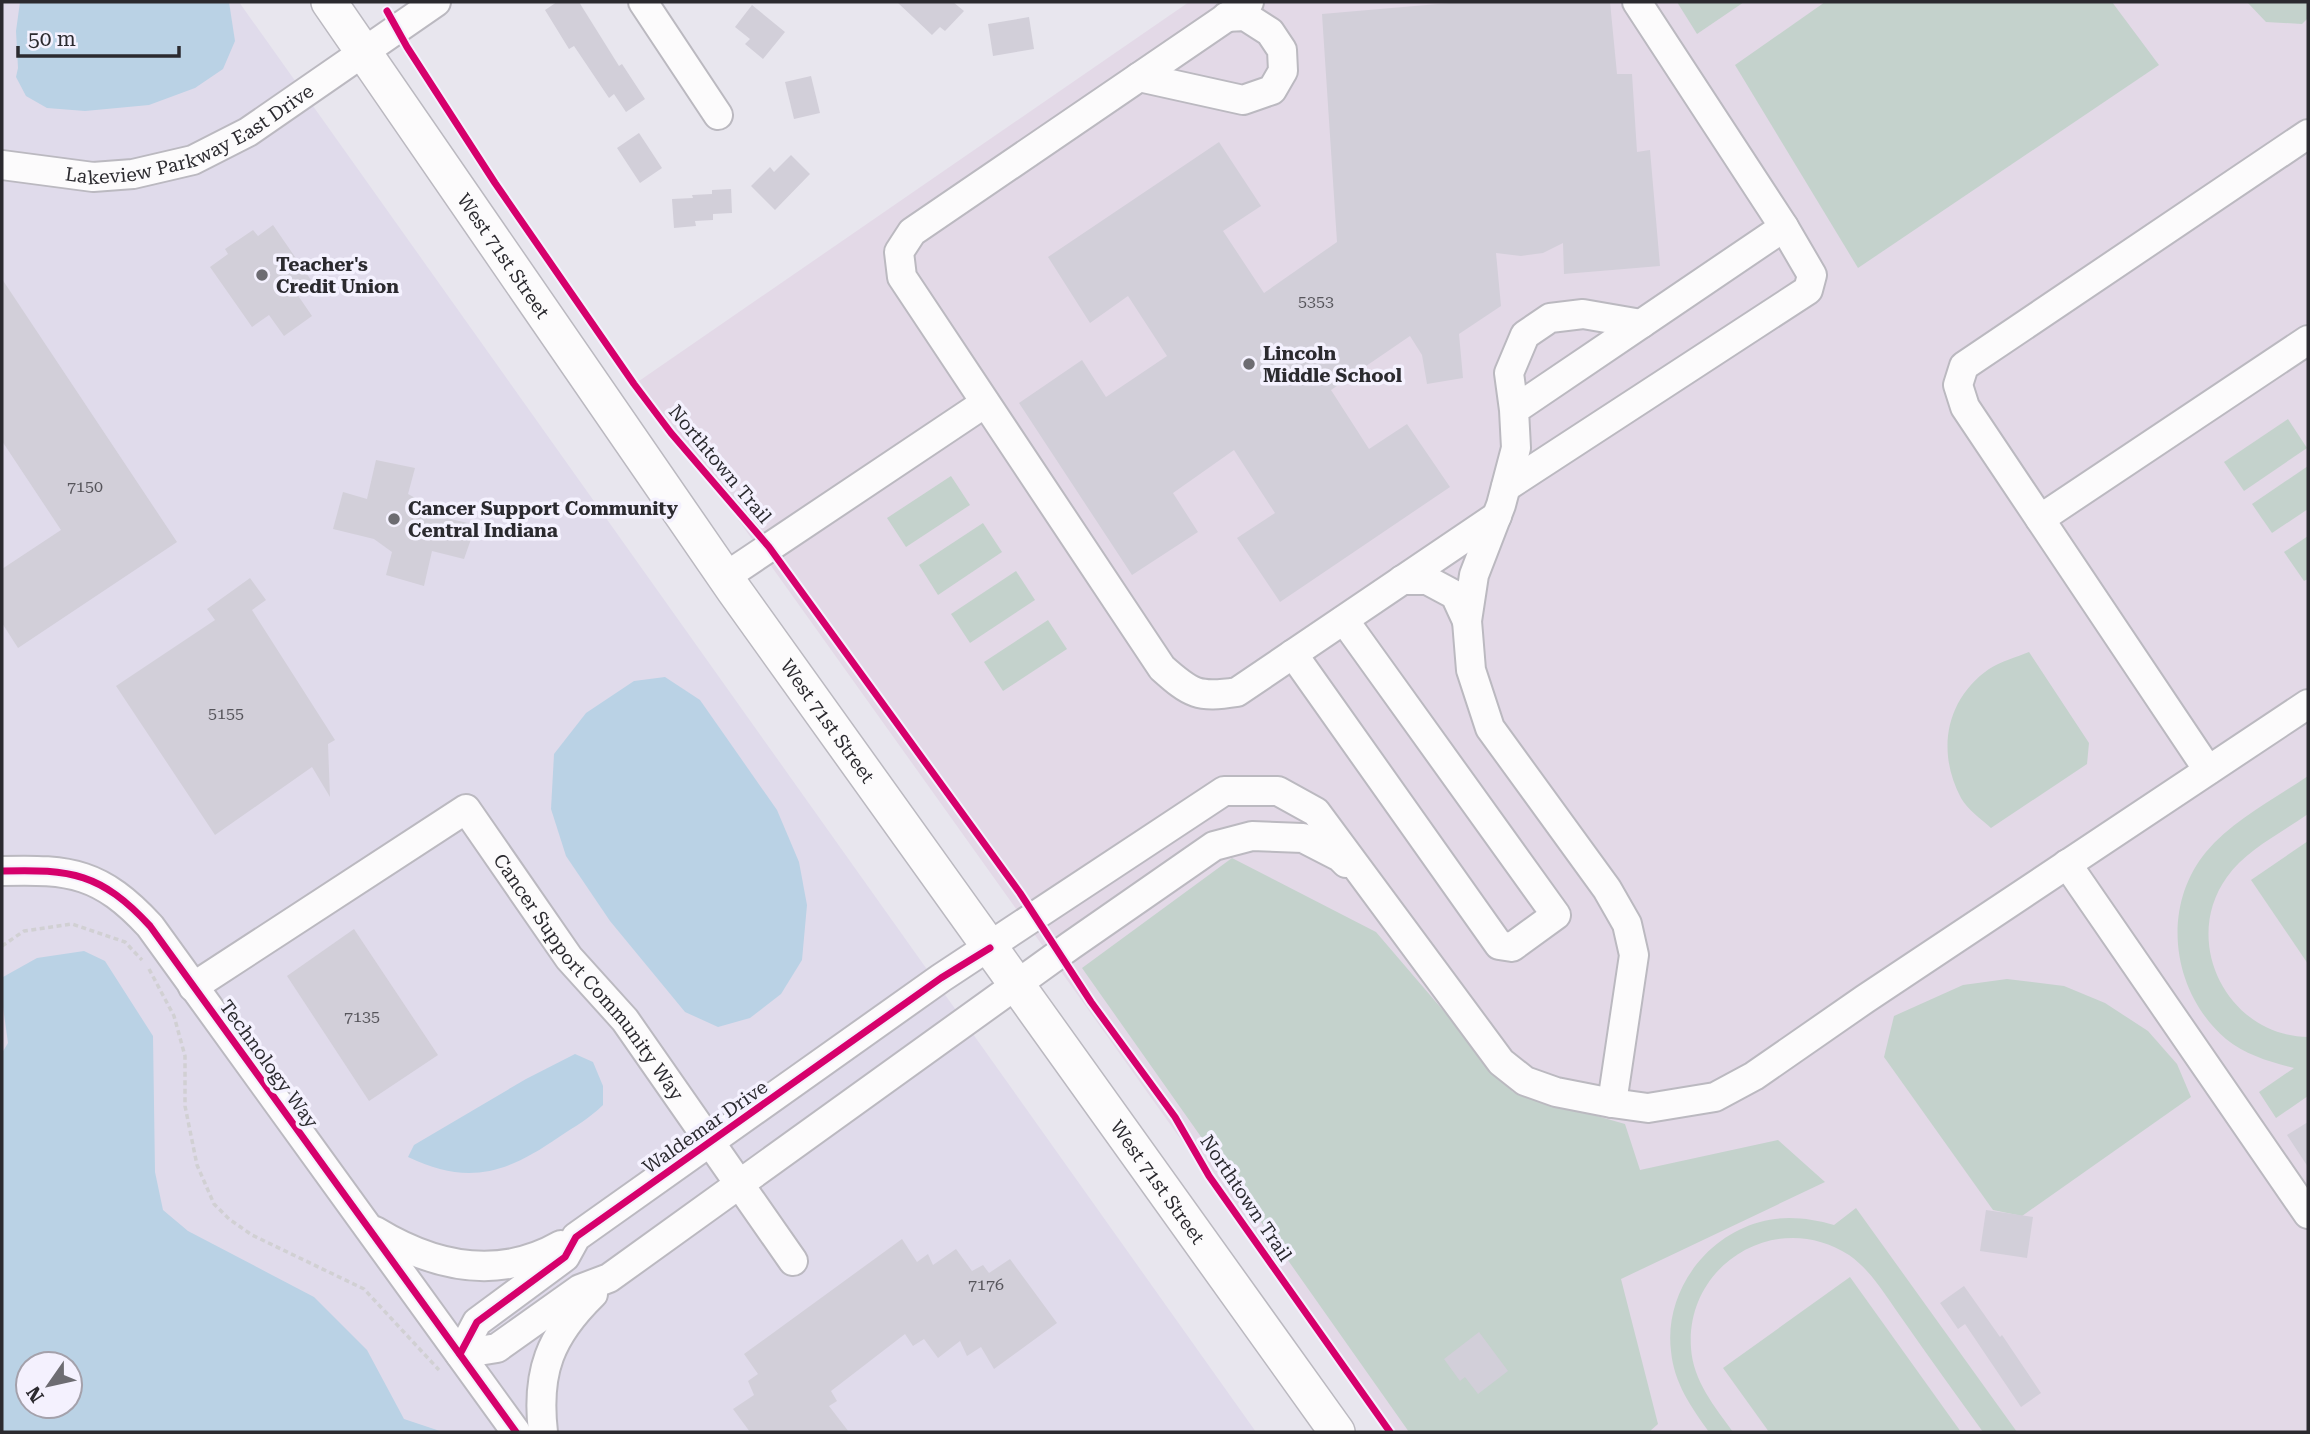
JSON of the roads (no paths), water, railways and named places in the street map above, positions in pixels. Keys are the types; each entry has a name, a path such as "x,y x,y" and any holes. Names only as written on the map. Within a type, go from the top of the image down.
{"main road":[{"name":"West 71st Street","path":"329,2 725,576 1337,1432"}],"street":[{"name":"Lakeview Parkway East Drive","path":"2,165 93,177 133,174 183,163 221,148 248,132 436,2"},
{"path":"643,2 718,115"},
{"path":"1139,77 1243,100 1272,90 1283,71 1282,50 1270,32 1262,10 1264,2"},
{"path":"1506,487 1808,290 1812,275 1784,227 1637,2"},
{"path":"1270,32 1238,9 912,232 899,252 902,277 1162,668 1183,687 1209,696 1237,692 1497,516"},
{"path":"2208,770 1965,407 1958,385 1964,366 2308,134"},
{"path":"1514,410 1784,227"},
{"path":"1612,1103 1634,955 1627,924 1607,889 1490,728 1471,670 1467,621 1474,575 1497,516 1516,448 1509,373 1525,335 1550,318 1583,314 1641,324"},
{"path":"2040,519 2308,340"},
{"path":"725,576 985,403"},
{"path":"1402,580 1427,580 1455,595 1467,621"},
{"path":"1293,654 1499,945 1512,947 1556,915 1344,620"},
{"path":"543,1432 541,1390 550,1350 570,1318 608,1278 1214,846 1252,836 1303,838 1340,857 1384,902 1501,1062 1525,1081 1556,1092 1648,1108 1715,1097 1754,1076 2308,704"},
{"name":"Waldemar Drive","path":"451,1364 477,1322 565,1257 576,1237 942,978 1224,791 1278,792 1316,811 1384,902"},
{"name":"Cancer Support Community Way","path":"193,987 466,809 569,958 625,1020 793,1261"},
{"path":"2067,864 2308,1214"},
{"name":"Technology Way","path":"2,872 66,872 95,882 113,891 150,926 368,1226 451,1364 516,1432"},
{"path":"368,1226 396,1244 452,1265 524,1262 548,1253 576,1237"},
{"path":"451,1364 497,1348 580,1289 608,1278"}],"water":[{"path":"20,2 229,2 235,41 223,69 195,88 149,105 85,111 47,108 26,96 16,77 16,31"},
{"path":"665,677 700,700 777,810 799,862 807,905 802,960 781,994 750,1018 718,1027 685,1012 610,921 566,856 551,809 554,754 586,713 634,681"},
{"path":"84,951 105,961 153,1036 155,1172 163,1210 188,1231 314,1297 367,1350 404,1419 443,1432 2,1432 2,1053 8,1043 3,1007 3,977 37,958"},
{"path":"575,1054 593,1062 603,1086 603,1105 540,1149 504,1167 468,1173 430,1166 408,1157 414,1145 526,1079"}],"place":[{"name":"Teacher's Credit Union","path":"262,275"},
{"name":"Lincoln Middle School","path":"1249,364"},
{"name":"Cancer Support Community Central Indiana","path":"394,519"}]}
